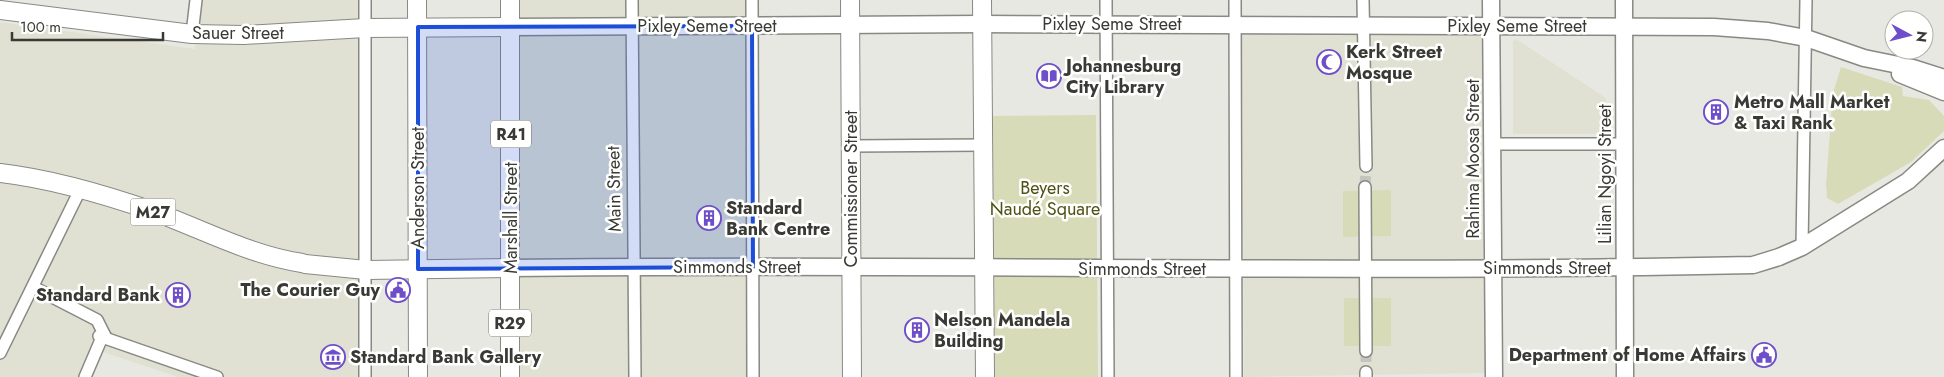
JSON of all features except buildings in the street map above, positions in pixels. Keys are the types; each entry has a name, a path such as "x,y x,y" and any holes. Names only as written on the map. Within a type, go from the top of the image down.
{"main road":[{"name":"Anderson Street","path":"418,0 418,377"},
{"name":"Marshall Street","path":"510,0 510,377"},
{"name":"Commissioner Street","path":"850,0 852,377"},
{"path":"982,0 984,377"},
{"name":"Rahima Moosa Street","path":"1491,0 1494,377"},
{"name":"Lilian Ngoyi Street","path":"1624,0 1625,377"},
{"name":"Sauer Street","path":"0,10 192,34 244,35 418,27"},
{"name":"Pixley Seme Street","path":"418,27 982,24 1491,27 1624,25 1714,27 1768,31 1806,38 1864,58"},
{"path":"1864,58 1913,68 1944,78"},
{"path":"1864,58 1944,92"},
{"name":"Simmonds Street","path":"0,173 23,176 80,190 154,212 269,256 304,263 366,270 633,267 1625,268 1753,265 1779,257 1802,247 1908,181 1944,148"},
{"path":"1908,181 1944,161"}],"street":[{"path":"192,34 196,0"},
{"path":"365,0 365,377"},
{"name":"Main Street","path":"632,0 635,377"},
{"path":"752,0 753,377"},
{"path":"1106,0 1108,377"},
{"path":"1235,0 1236,377"},
{"path":"1363,0 1366,166"},
{"path":"1802,247 1806,0"},
{"path":"1493,144 1625,144"},
{"path":"851,146 983,145"},
{"path":"1365,187 1366,351"},
{"path":"0,353 80,190"},
{"path":"31,290 97,320 103,329 85,377"},
{"path":"101,338 216,377"}],"highlighted area":[{"path":"752,26 753,267 418,269 418,27"}],"shaded area":[{"path":"201,0 361,0 362,377 178,377 91,348 79,377 0,377 0,22 195,49"},
{"path":"517,0 747,0 748,377 517,377"},
{"path":"1242,31 1486,32 1485,373 1244,377"},
{"path":"1516,39 1606,98 1607,134 1513,134 1513,41"}],"green space":[{"path":"1841,67 1902,87 1903,96 1929,100 1944,116 1944,131 1911,162 1838,204 1827,198 1826,184 1833,93"},
{"name":"Beyers Naudé Square","path":"1096,115 1098,377 995,377 993,116"},
{"path":"1391,190 1391,236 1343,237 1343,191"},
{"path":"1344,298 1391,298 1391,346 1344,346"}],"tunnel":[{"path":"1365,187 1366,166"},
{"path":"1366,351 1366,372"}],"place":[{"name":"Kerk Street Mosque","path":"1329,62"},
{"name":"Johannesburg City Library","path":"1049,76"},
{"name":"Metro Mall Market & Taxi Rank","path":"1716,112"},
{"name":"Standard Bank Centre","path":"709,218"},
{"name":"The Courier Guy","path":"398,290"},
{"name":"Standard Bank","path":"178,295"},
{"name":"Nelson Mandela Building","path":"917,330"},
{"name":"Department of Home Affairs","path":"1764,355"},
{"name":"Standard Bank Gallery","path":"333,357"}]}
